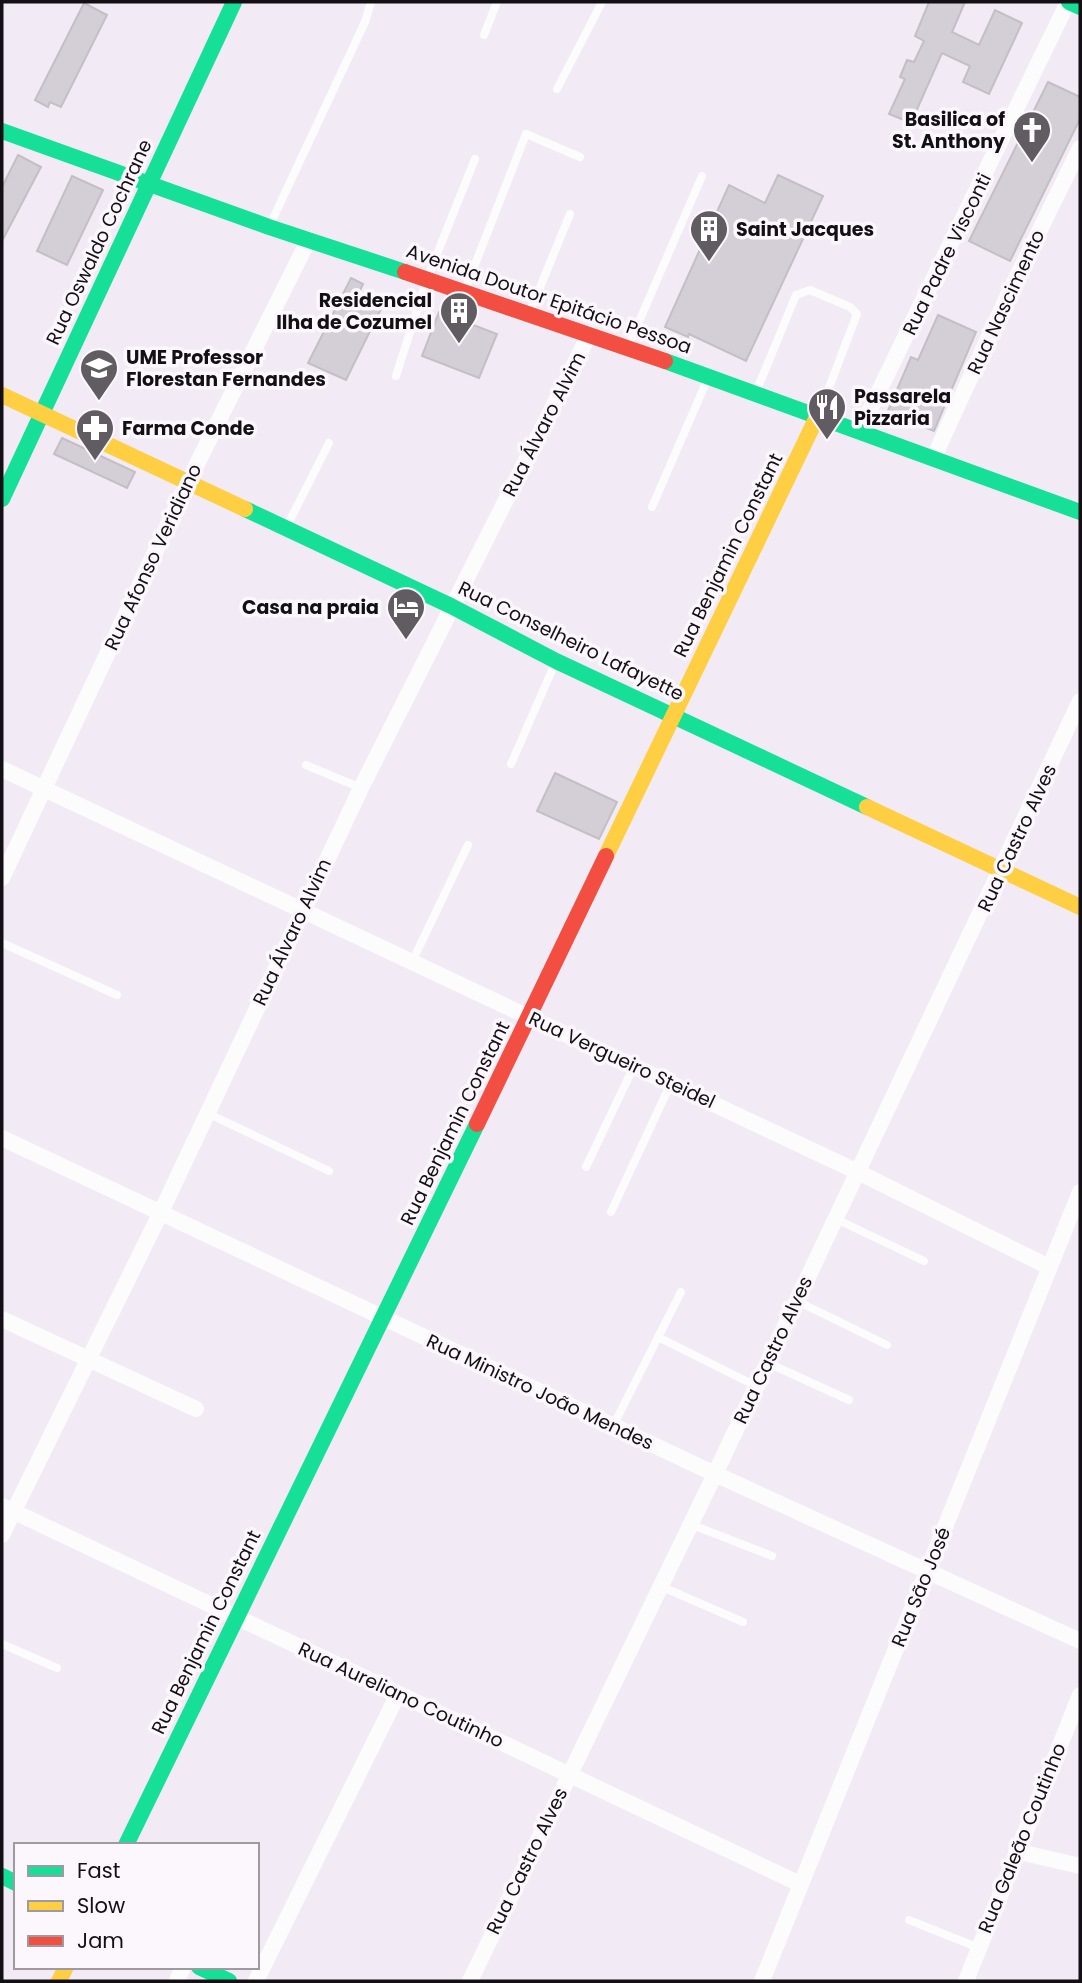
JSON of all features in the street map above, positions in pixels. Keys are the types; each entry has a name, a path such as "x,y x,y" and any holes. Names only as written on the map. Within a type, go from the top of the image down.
{"main road":[{"name":"Rua Oswaldo Cochrane","path":"2,499 13,468 43,414 148,182 234,2"},
{"path":"1068,2 1080,6"},
{"name":"Avenida Doutor Epitácio Pessoa","path":"2,131 269,227 590,333 1080,512"},
{"name":"Rua Conselheiro Lafayette","path":"2,395 452,606 556,661 1080,907"},
{"name":"Rua Benjamin Constant","path":"127,1843 384,1318 817,417"},
{"path":"202,1969 229,1981"}],"street":[{"name":"Rua Padre Visconti","path":"860,430 1068,2"},
{"name":"Rua Nascimento","path":"934,457 1008,295 1080,148"},
{"name":"Rua Afonso Veridiano","path":"2,878 188,482 309,239"},
{"name":"Rua Álvaro Alvim","path":"2,1535 7,1509 88,1359 161,1212 361,788 590,333"},
{"name":"Rua Castro Alves","path":"470,1981 1077,716 1080,701"},
{"name":"Rua Vergueiro Steidel","path":"2,769 671,1083 1049,1267"},
{"name":"Rua Ministro João Mendes","path":"2,1138 715,1474 1080,1641"},
{"name":"Rua São José","path":"762,1981 1080,1192"},
{"path":"2,1319 196,1409"},
{"name":"Rua Aureliano Coutinho","path":"7,1509 800,1884"},
{"path":"256,1981 398,1694"},
{"name":"Rua Galeão Coutinho","path":"966,1981 1080,1695"},
{"path":"1016,1851 1080,1866"}],"lane":[{"path":"269,227 365,22 371,2"},
{"path":"484,35 497,2"},
{"path":"557,89 602,2"},
{"path":"464,293 526,134 580,156"},
{"path":"396,376 427,279 475,159"},
{"path":"627,348 702,177"},
{"path":"529,313 570,214"},
{"path":"755,395 796,295 810,290 854,309 857,318 817,417"},
{"path":"652,507 709,377"},
{"path":"285,530 329,443"},
{"path":"510,764 556,661"},
{"path":"306,765 361,788"},
{"path":"412,962 468,845"},
{"path":"2,943 117,995"},
{"path":"586,1167 634,1066"},
{"path":"611,1212 671,1083"},
{"path":"207,1114 329,1171"},
{"path":"836,1219 924,1261"},
{"path":"613,1426 681,1292"},
{"path":"797,1301 887,1345"},
{"path":"658,1337 756,1386"},
{"path":"768,1363 849,1401"},
{"path":"690,1524 772,1556"},
{"path":"660,1586 743,1622"},
{"path":"2,1644 57,1668"},
{"path":"909,1920 979,1948"}],"building":[{"path":"929,2 965,2 952,32 979,45 995,10 1022,23 989,94 963,82 970,66 942,53 911,123 889,114 905,79 900,77 907,60 914,62 924,41 915,36"},
{"path":"84,3 107,15 61,107 50,102 48,107 35,100"},
{"name":"Basilica of St. Anthony","path":"1048,82 1080,97 1080,119 1010,261 969,241"},
{"path":"18,155 41,167 2,241 2,187"},
{"path":"778,175 823,196 746,361 689,334 688,337 665,327 729,185 765,203"},
{"path":"72,176 103,190 67,265 37,251"},
{"path":"351,278 363,284 357,297 381,309 346,380 308,363"},
{"name":"Residencial Ilha de Cozumel","path":"439,312 497,334 479,378 422,356"},
{"path":"938,315 976,332 934,431 887,413 911,357 918,360"},
{"name":"Farma Conde","path":"62,438 135,472 127,488 54,454"},
{"path":"555,773 617,802 599,839 537,811"}],"traffic: fast":[{"path":"2,499 234,2"},
{"path":"1069,2 1080,7"},
{"path":"2,131 269,227 405,272"},
{"path":"665,361 1080,512"},
{"path":"245,509 451,606 556,661 867,807"},
{"path":"127,1843 477,1124"},
{"path":"2,1876 14,1882"},
{"path":"203,1969 229,1981"}],"traffic: slow":[{"path":"2,395 245,509"},
{"path":"606,856 817,417"},
{"path":"867,807 1080,907"},
{"path":"59,1981 65,1969"}],"traffic: jam":[{"path":"405,272 665,361"},
{"path":"477,1124 606,856"}],"place":[{"name":"Basilica of St. Anthony","path":"1032,164"},
{"name":"Saint Jacques","path":"709,263"},
{"name":"Residencial Ilha de Cozumel","path":"459,345"},
{"name":"UME Professor Florestan Fernandes","path":"99,402"},
{"name":"Passarela Pizzaria","path":"827,441"},
{"name":"Farma Conde","path":"95,462"},
{"name":"Casa na praia","path":"406,641"}]}
